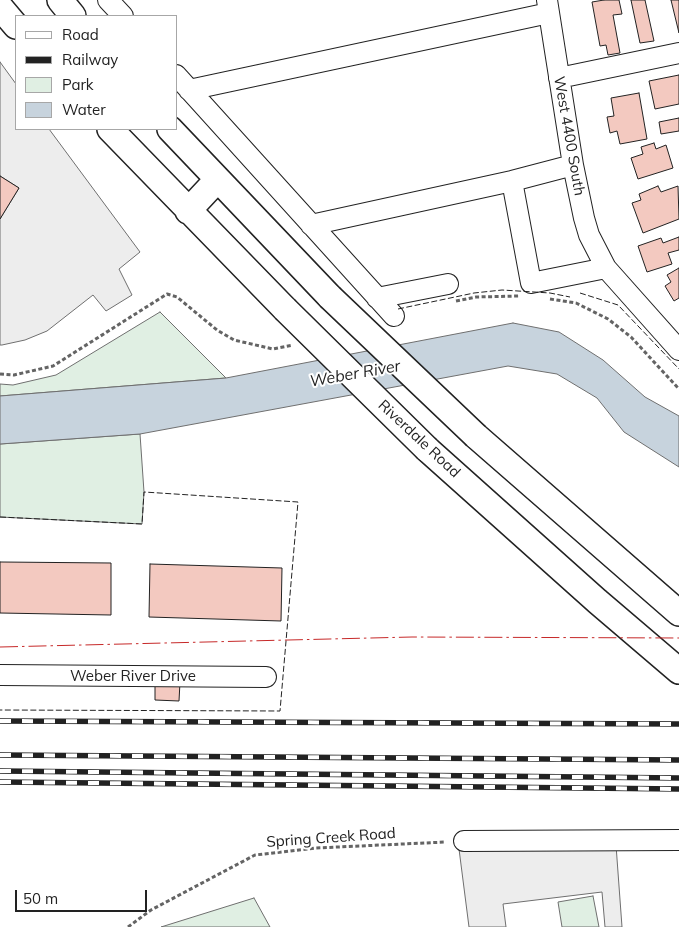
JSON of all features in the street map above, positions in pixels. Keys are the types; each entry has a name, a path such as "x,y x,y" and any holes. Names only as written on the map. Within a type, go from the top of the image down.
{"main road":[{"path":"60,0 72,15"},
{"path":"0,7 15,25"},
{"name":"Riverdale Road","path":"111,130 285,309 427,449 597,601 679,671"},
{"path":"171,130 330,296 476,436 679,613"},
{"path":"188,211 217,180"}],"street":[{"path":"108,0 122,15"},
{"path":"183,82 548,6"},
{"name":"West 4400 South","path":"548,6 584,218 596,250 606,268 679,350"},
{"path":"559,78 679,53"},
{"path":"183,82 394,316"},
{"path":"311,225 512,180 574,164"},
{"path":"512,180 531,283 606,268"},
{"path":"377,298 448,284"},
{"name":"Weber River Drive","path":"0,675 266,677"},
{"path":"464,841 679,840"}],"path":[{"name":"Spring Creek Road","path":"128,927 151,910 254,855 316,848 464,841"}],"green space":[{"path":"160,312 226,378 0,396 0,384 13,385 56,375"},
{"path":"140,434 144,492 142,524 0,517 0,444"},
{"path":"593,896 599,927 562,927 558,902"},
{"path":"254,898 270,927 161,927"}],"shaded area":[{"path":"0,62 15,83 15,130 50,130 140,252 119,269 132,295 106,311 93,295 47,331 25,340 0,345 0,219 19,188 0,176"},
{"path":"616,845 622,927 605,927 602,892 503,904 506,927 469,927 459,849"}],"water":[{"name":"Weber River","path":"513,323 559,332 603,360 645,397 679,416 679,467 624,432 597,398 557,374 508,366 140,434 0,444 0,396 226,378"}],"building":[{"path":"619,0 622,14 613,15 620,53 608,55 606,45 600,46 592,2"},
{"path":"631,0 645,0 654,41 640,43"},
{"path":"671,0 679,0 679,33"},
{"path":"679,75 679,104 655,109 649,81"},
{"path":"639,93 647,139 620,144 617,131 610,133 607,117 614,116 611,98"},
{"path":"679,118 679,131 661,134 659,122"},
{"path":"654,143 656,149 666,145 673,168 638,179 631,158 643,154 641,147"},
{"path":"0,176 19,188 0,219"},
{"path":"658,186 661,192 678,186 679,219 643,233 632,203 641,200 639,194"},
{"path":"679,237 679,250 668,253 672,264 647,272 638,246 661,238 663,243"},
{"path":"679,268 679,298 674,301 665,286 671,282 667,275"},
{"path":"0,562 111,563 111,615 0,613"},
{"path":"150,564 282,568 281,621 149,617"},
{"path":"155,681 180,682 179,701 155,700"}],"railway":[{"path":"0,721 679,724"},
{"path":"0,755 679,760"},
{"path":"0,771 679,778"},
{"path":"0,782 679,789"}],"fence":[{"path":"398,309 474,293 502,290 550,293 570,297"},
{"path":"580,293 618,305 679,369"},
{"path":"0,517 142,524 144,492 298,502 280,711 0,710"}],"power":[{"path":"0,647 412,637 679,638"}]}
